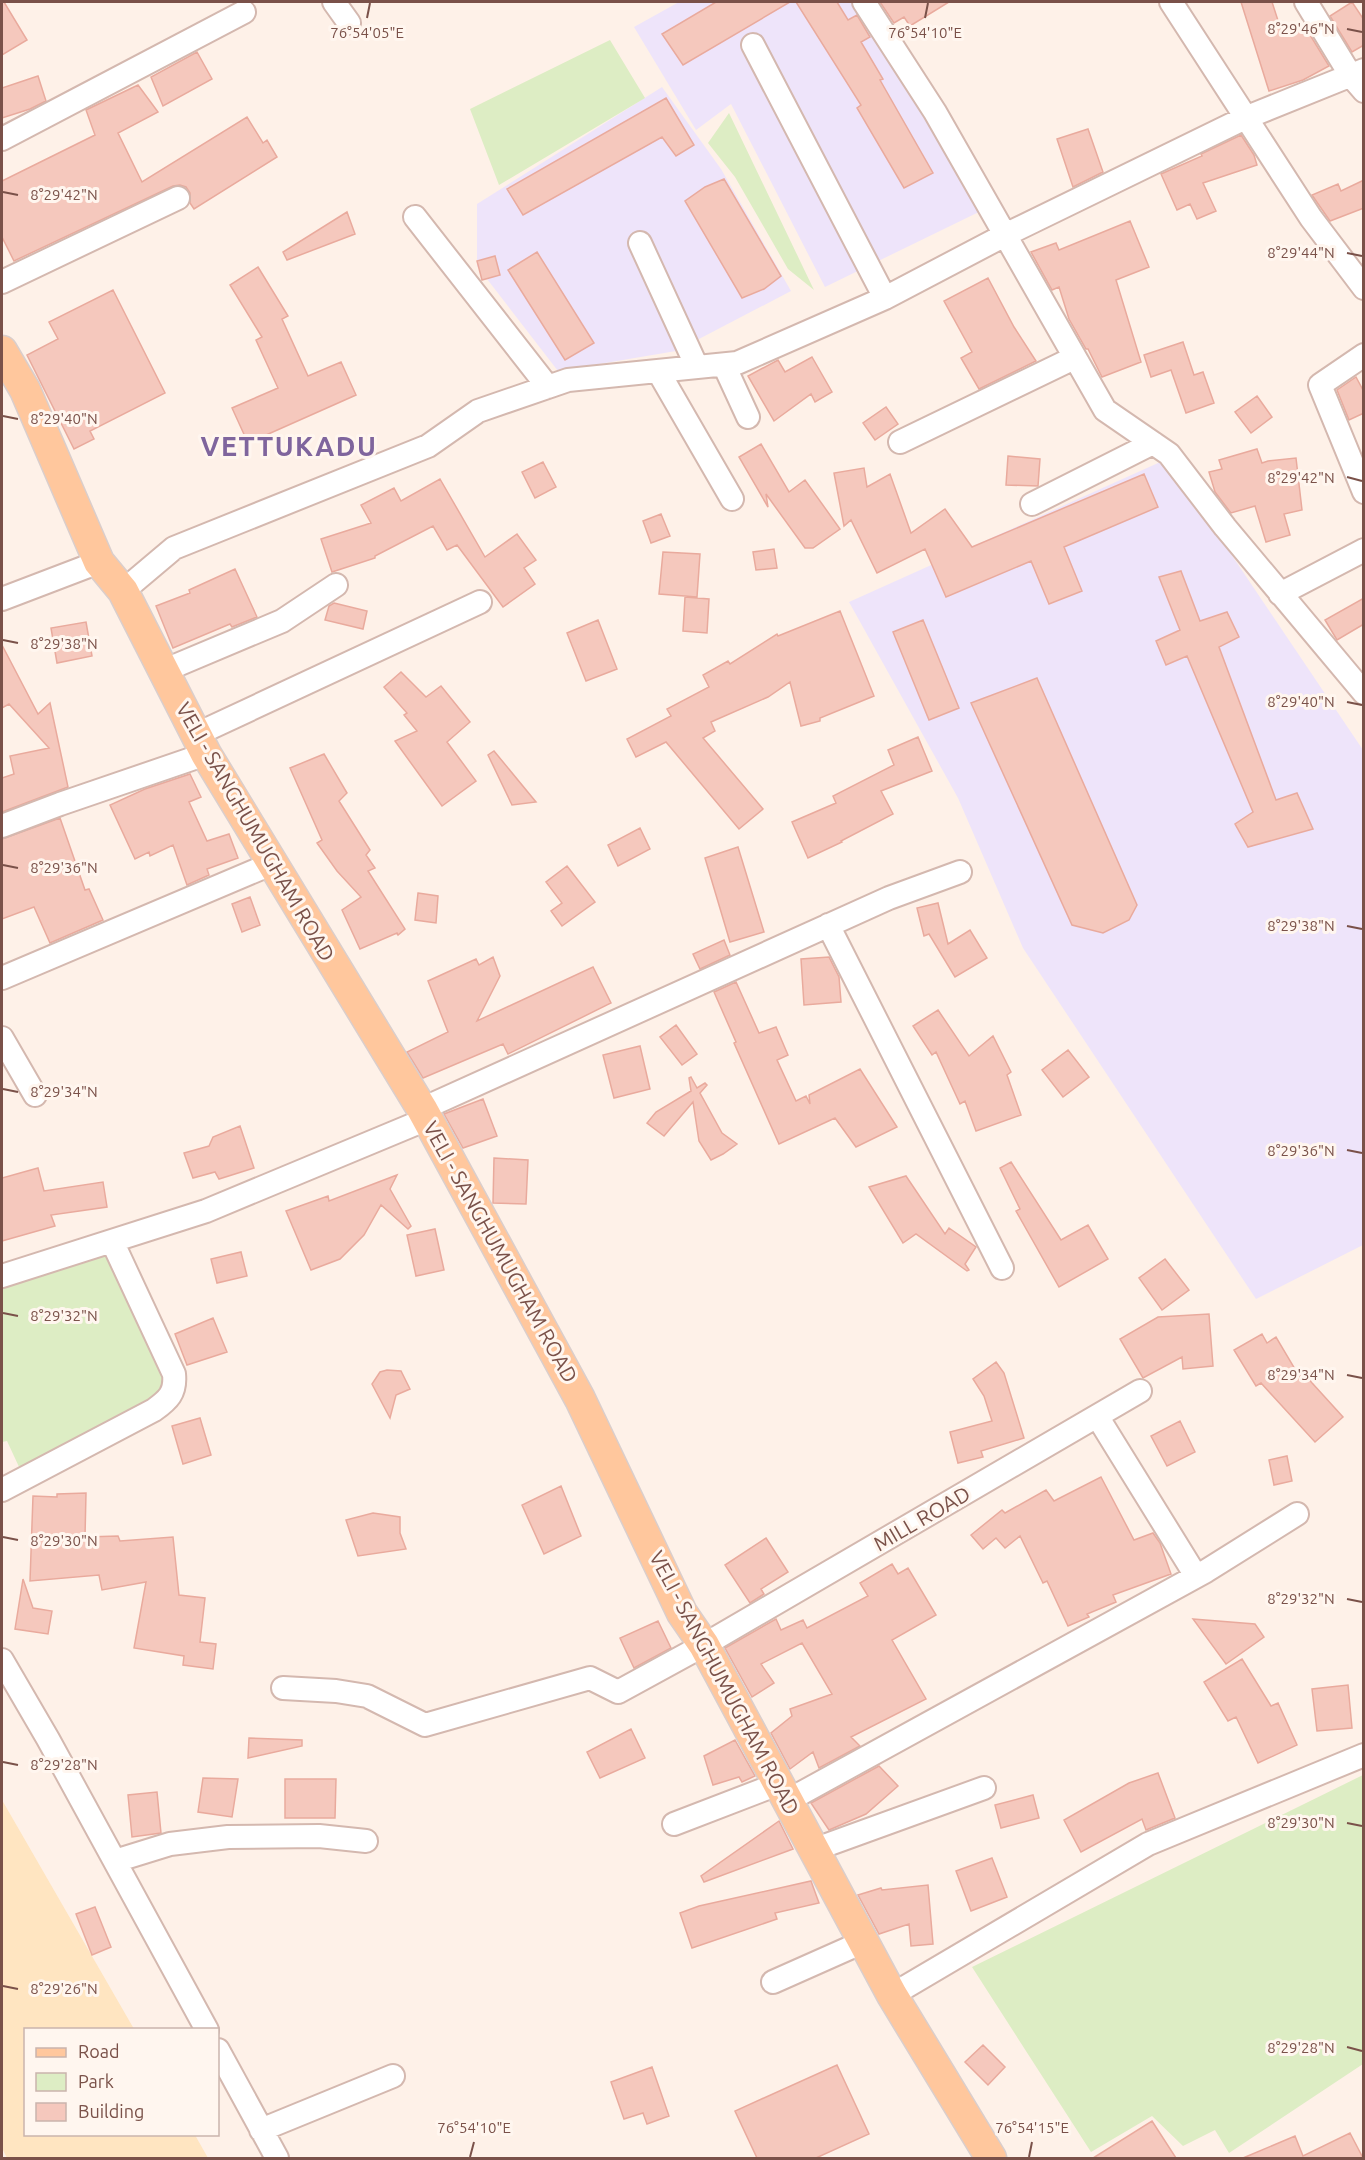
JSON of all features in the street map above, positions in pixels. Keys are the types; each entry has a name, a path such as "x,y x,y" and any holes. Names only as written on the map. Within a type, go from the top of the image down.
{"main road":[{"name":"VELI - SANGHUMUGHAM ROAD","path":"2,351 25,390 99,562 123,591 200,745 424,1114 580,1400 682,1613 704,1646 892,1995 988,2158"}],"street":[{"path":"334,2 349,23"},
{"path":"864,2 935,112 1105,411 1169,454 1225,527 1364,693"},
{"path":"1171,2 1311,218 1364,288"},
{"path":"123,591 174,548 428,446 478,411 568,381 737,363 885,298 1005,235 1245,118 1359,79 1306,2"},
{"path":"2,139 244,12"},
{"path":"753,45 885,298"},
{"path":"2,282 178,198"},
{"path":"415,217 548,387"},
{"path":"640,243 697,368"},
{"path":"1364,355 1320,385 1364,492"},
{"path":"900,442 1074,358"},
{"path":"724,365 748,417"},
{"path":"658,371 732,499"},
{"path":"1032,504 1153,443"},
{"path":"1280,594 1364,550"},
{"path":"2,600 99,562"},
{"path":"163,671 282,621 336,585"},
{"path":"2,826 200,745 480,602"},
{"path":"2,978 271,864"},
{"path":"2,1276 206,1211 424,1114 828,925 889,898 960,872"},
{"path":"828,925 1002,1268"},
{"path":"2,1038 35,1095"},
{"path":"2,1490 154,1410 168,1401 174,1391 174,1374 112,1241"},
{"name":"MILL ROAD","path":"282,1688 336,1691 367,1696 425,1725 590,1678 618,1692 704,1646 1140,1391"},
{"path":"1097,1416 1196,1576"},
{"path":"674,1824 782,1792 1196,1576 1297,1514"},
{"path":"2,1660 48,1739 206,2028"},
{"path":"892,1995 1149,1844 1364,1755"},
{"path":"813,1850 984,1788"},
{"path":"115,1861 170,1844 228,1837 319,1836 366,1841"},
{"path":"773,1982 863,1942"},
{"path":"219,2051 277,2158"},
{"path":"261,2130 393,2076"}],"shaded area":[{"path":"679,2 857,2 985,209 825,287 731,104 696,130 634,27"},
{"path":"662,87 721,169 791,291 676,351 558,371 477,266 477,204"},
{"path":"1167,459 1363,750 1363,1245 1256,1299 1023,948 958,798 849,602"}],"green space":[{"path":"610,40 645,98 499,185 470,109"},
{"path":"729,113 814,290 788,269 735,177 708,143"},
{"path":"105,1252 171,1392 20,1469 7,1441 2,1442 2,1288"},
{"path":"1363,1775 1363,2064 1229,2153 1215,2130 1183,2146 1152,2116 1091,2152 972,1967"}],"sand":[{"path":"2,1800 133,2028 24,2028 24,2136 196,2136 208,2158 7,2158 2,2148"}],"building":[{"path":"2,2 27,40 2,55"},
{"path":"716,2 790,2 683,65 662,34"},
{"path":"796,2 837,2 848,20 857,15 870,37 861,42 933,173 904,188 857,108 861,105"},
{"path":"880,2 949,2 910,26 904,17 894,23"},
{"path":"1241,2 1272,2 1283,36 1304,25 1329,66 1303,80 1269,91"},
{"path":"1352,2 1364,20 1364,45 1352,52 1330,16"},
{"path":"197,52 212,79 163,106 151,77"},
{"path":"38,76 46,101 2,118 2,88"},
{"path":"138,85 158,112 118,133 142,182 247,117 263,143 267,140 277,157 194,209 186,187 173,186 14,261 2,237 2,181 95,135 86,110"},
{"path":"666,98 694,145 676,156 662,137 523,215 507,189"},
{"path":"1088,129 1103,172 1073,187 1057,139"},
{"path":"1241,135 1254,155 1257,165 1203,183 1216,211 1197,219 1190,204 1177,210 1161,174"},
{"path":"724,179 781,276 764,289 742,298 685,201 705,187"},
{"path":"1364,180 1364,208 1330,221 1312,195 1338,184 1341,191"},
{"path":"347,212 355,234 287,260 283,252"},
{"path":"1130,221 1149,267 1116,280 1141,362 1102,377 1069,319 1059,287 1052,290 1031,252 1056,243 1059,250"},
{"path":"537,252 594,343 565,360 508,270"},
{"path":"495,256 500,275 482,280 477,261"},
{"path":"258,267 288,316 282,319 308,376 341,362 356,395 248,443 232,408 278,388 256,340 262,337 230,285"},
{"path":"988,278 1014,327 1036,361 979,389 961,358 972,352 944,301"},
{"path":"113,290 165,393 90,431 94,439 74,449 27,355 58,339 49,322"},
{"path":"1183,342 1194,375 1203,372 1214,403 1186,413 1171,370 1151,377 1144,355"},
{"path":"812,357 832,392 815,402 811,394 774,421 748,376 778,360 785,372"},
{"path":"1356,377 1364,392 1364,413 1349,420 1337,390"},
{"path":"1257,396 1272,417 1251,433 1235,412"},
{"path":"886,407 898,424 875,440 863,423"},
{"path":"761,444 789,492 805,480 840,529 813,548 805,548 766,494 768,507 739,457"},
{"path":"1257,449 1262,463 1296,458 1302,510 1284,514 1290,535 1266,542 1255,506 1231,513 1215,492 1209,472 1222,469 1219,460"},
{"path":"1008,456 1040,459 1038,486 1006,485"},
{"path":"543,462 556,487 535,498 522,472"},
{"path":"864,468 867,487 890,474 911,533 945,509 972,547 1144,474 1158,507 1064,547 1082,591 1049,604 1031,561 946,597 925,549 877,573 851,520 844,526 834,473"},
{"path":"440,479 485,557 517,534 536,560 524,568 535,584 503,607 457,545 447,550 433,526 375,558 332,572 321,539 371,523 361,505 394,488 401,501"},
{"path":"661,514 670,536 651,543 643,521"},
{"path":"774,549 777,568 756,570 753,552"},
{"path":"663,552 700,554 697,597 659,594"},
{"path":"235,569 257,617 232,627 230,624 173,648 156,606 190,593 189,590"},
{"path":"1181,571 1200,621 1227,612 1239,637 1219,647 1276,800 1297,793 1313,829 1248,847 1235,824 1253,812 1187,656 1166,665 1156,641 1180,630 1159,577"},
{"path":"685,597 709,599 707,633 683,631"},
{"path":"1364,598 1364,624 1337,640 1325,620"},
{"path":"334,603 367,611 363,629 325,620 329,606"},
{"path":"840,611 874,696 820,718 820,721 801,726 790,682 768,697 711,722 715,731 703,738 763,809 739,829 666,742 636,757 627,739 671,716 667,709 709,687 703,675 728,661 730,664 777,634 778,636"},
{"path":"598,620 617,669 586,681 567,633"},
{"path":"923,620 959,708 929,720 893,632"},
{"path":"86,622 92,656 57,663 51,628"},
{"path":"2,645 38,714 50,703 68,787 2,812 2,778 14,774 10,756 49,748 9,704 2,708"},
{"path":"401,672 426,697 441,686 470,722 447,742 476,781 442,806 395,741 417,731 404,715 407,713 384,687"},
{"path":"1037,678 1137,905 1129,920 1103,933 1072,925 971,703"},
{"path":"918,737 932,771 881,791 893,814 808,858 792,822 836,803 833,796 894,765 888,750"},
{"path":"494,751 536,802 512,805 488,755"},
{"path":"324,754 347,793 339,801 370,850 366,855 375,868 368,871 405,929 398,935 397,933 360,949 342,910 361,897 337,871 317,843 322,840 290,768"},
{"path":"190,774 201,797 189,802 207,841 229,834 238,858 207,869 209,875 187,885 173,845 150,856 149,852 135,859 110,805 145,789"},
{"path":"60,818 85,890 89,889 103,920 50,943 34,907 2,919 2,839"},
{"path":"640,828 650,849 618,866 608,845"},
{"path":"738,847 764,932 730,942 705,858"},
{"path":"567,866 595,902 562,926 551,911 562,903 546,882"},
{"path":"418,893 438,896 436,923 415,920"},
{"path":"250,897 260,925 242,932 232,904"},
{"path":"938,903 948,944 970,930 987,958 955,977 929,934 924,936 917,908"},
{"path":"724,940 730,955 700,969 693,954"},
{"path":"493,957 500,976 477,1021 593,967 611,1003 508,1054 503,1044 423,1078 407,1052 448,1032 428,981 476,959 479,965"},
{"path":"829,957 839,977 841,1002 804,1005 801,959"},
{"path":"736,982 759,1033 776,1027 788,1055 777,1060 796,1101 806,1096 810,1104 809,1095 860,1069 897,1127 856,1147 835,1118 779,1144 714,992"},
{"path":"938,1010 969,1056 993,1036 1011,1072 1007,1075 1021,1115 976,1131 965,1101 960,1104 936,1052 932,1055 913,1026"},
{"path":"676,1025 697,1054 682,1065 660,1037"},
{"path":"640,1046 650,1089 614,1098 603,1055"},
{"path":"1068,1050 1089,1077 1063,1097 1042,1070"},
{"path":"691,1077 697,1088 705,1083 707,1085 700,1093 722,1133 737,1144 711,1160 699,1141 693,1102 664,1136 647,1123 656,1112 691,1091 689,1078"},
{"path":"483,1099 497,1136 463,1148 444,1114"},
{"path":"240,1126 254,1168 219,1179 215,1172 193,1178 184,1153 209,1146 213,1137"},
{"path":"494,1158 528,1160 526,1204 493,1203"},
{"path":"1011,1162 1061,1240 1088,1225 1108,1259 1059,1287 1016,1211 1020,1209 1000,1168"},
{"path":"38,1168 44,1191 103,1182 107,1207 51,1215 55,1226 2,1241 2,1178"},
{"path":"397,1175 390,1189 411,1226 408,1229 381,1205 364,1235 340,1259 311,1270 286,1211 328,1196 329,1201"},
{"path":"906,1176 945,1234 949,1228 976,1247 965,1264 969,1270 967,1271 916,1234 903,1243 869,1187"},
{"path":"435,1229 444,1270 416,1276 407,1235"},
{"path":"241,1252 247,1276 217,1283 211,1259"},
{"path":"1165,1259 1189,1290 1162,1310 1139,1278"},
{"path":"1209,1314 1213,1366 1183,1369 1182,1357 1143,1378 1120,1339 1158,1317"},
{"path":"213,1318 227,1352 187,1365 175,1334"},
{"path":"1262,1334 1267,1343 1276,1337 1299,1376 1303,1373 1343,1417 1315,1442 1261,1383 1256,1386 1234,1350"},
{"path":"996,1362 1004,1373 1024,1438 981,1451 983,1457 958,1463 950,1432 992,1421 984,1396 973,1379"},
{"path":"401,1371 410,1389 396,1395 390,1418 372,1384 380,1372"},
{"path":"200,1418 211,1455 183,1464 172,1426"},
{"path":"1180,1421 1195,1452 1167,1466 1151,1436"},
{"path":"1287,1456 1292,1481 1274,1485 1269,1460"},
{"path":"1101,1477 1134,1540 1153,1533 1160,1543 1171,1574 1113,1595 1116,1602 1087,1614 1089,1617 1068,1626 1047,1581 1043,1583 1020,1536 1005,1548 996,1538 983,1549 971,1535 1002,1510 1005,1513 1046,1490 1054,1501"},
{"path":"561,1486 581,1536 544,1554 522,1505"},
{"path":"86,1493 85,1537 118,1536 120,1541 173,1537 179,1595 205,1598 200,1642 216,1644 213,1669 183,1665 184,1656 134,1648 146,1582 102,1590 99,1575 30,1581 33,1496 57,1497 57,1494"},
{"path":"373,1513 400,1517 400,1533 406,1549 358,1556 346,1520"},
{"path":"766,1538 788,1572 761,1589 764,1594 750,1603 725,1565"},
{"path":"892,1564 898,1574 908,1568 936,1615 892,1640 926,1699 851,1737 860,1746 819,1768 813,1752 790,1769 771,1733 792,1716 790,1709 832,1694 802,1643 761,1664 774,1683 752,1697 725,1648 776,1619 781,1630 803,1620 807,1628 868,1596 860,1583"},
{"path":"23,1579 33,1608 52,1611 48,1634 15,1629"},
{"path":"1193,1619 1255,1624 1264,1637 1226,1664"},
{"path":"658,1621 671,1648 634,1668 620,1638"},
{"path":"1242,1659 1271,1706 1278,1703 1297,1745 1258,1763 1236,1717 1228,1721 1204,1682"},
{"path":"1348,1685 1352,1728 1317,1731 1312,1689"},
{"path":"631,1729 645,1758 600,1778 587,1752"},
{"path":"249,1738 302,1740 302,1746 248,1758"},
{"path":"735,1740 755,1776 742,1782 739,1777 713,1785 704,1756"},
{"path":"879,1766 898,1786 866,1814 829,1830 811,1803"},
{"path":"1158,1773 1175,1818 1146,1830 1142,1819 1081,1852 1064,1820 1129,1783"},
{"path":"203,1778 238,1779 232,1817 198,1812"},
{"path":"285,1779 336,1779 335,1818 285,1818"},
{"path":"157,1792 161,1833 132,1837 128,1795"},
{"path":"1033,1795 1039,1818 1001,1828 995,1805"},
{"path":"779,1821 793,1849 704,1882 701,1876"},
{"path":"992,1858 1007,1897 971,1911 956,1871"},
{"path":"811,1881 819,1903 775,1913 777,1919 692,1948 680,1913 699,1906"},
{"path":"928,1885 933,1944 911,1946 909,1924 879,1934 858,1895 881,1888 882,1890"},
{"path":"95,1907 111,1947 92,1955 76,1914"},
{"path":"983,2045 1005,2067 988,2085 965,2062"},
{"path":"837,2065 869,2134 816,2158 757,2158 735,2111"},
{"path":"652,2067 669,2116 647,2124 643,2113 624,2119 611,2082"},
{"path":"1152,2121 1176,2158 1093,2158"},
{"path":"1350,2133 1363,2158 1243,2158 1295,2136 1303,2156"}],"district":[{"name":"VETTUKADU","path":"289,447"}]}
